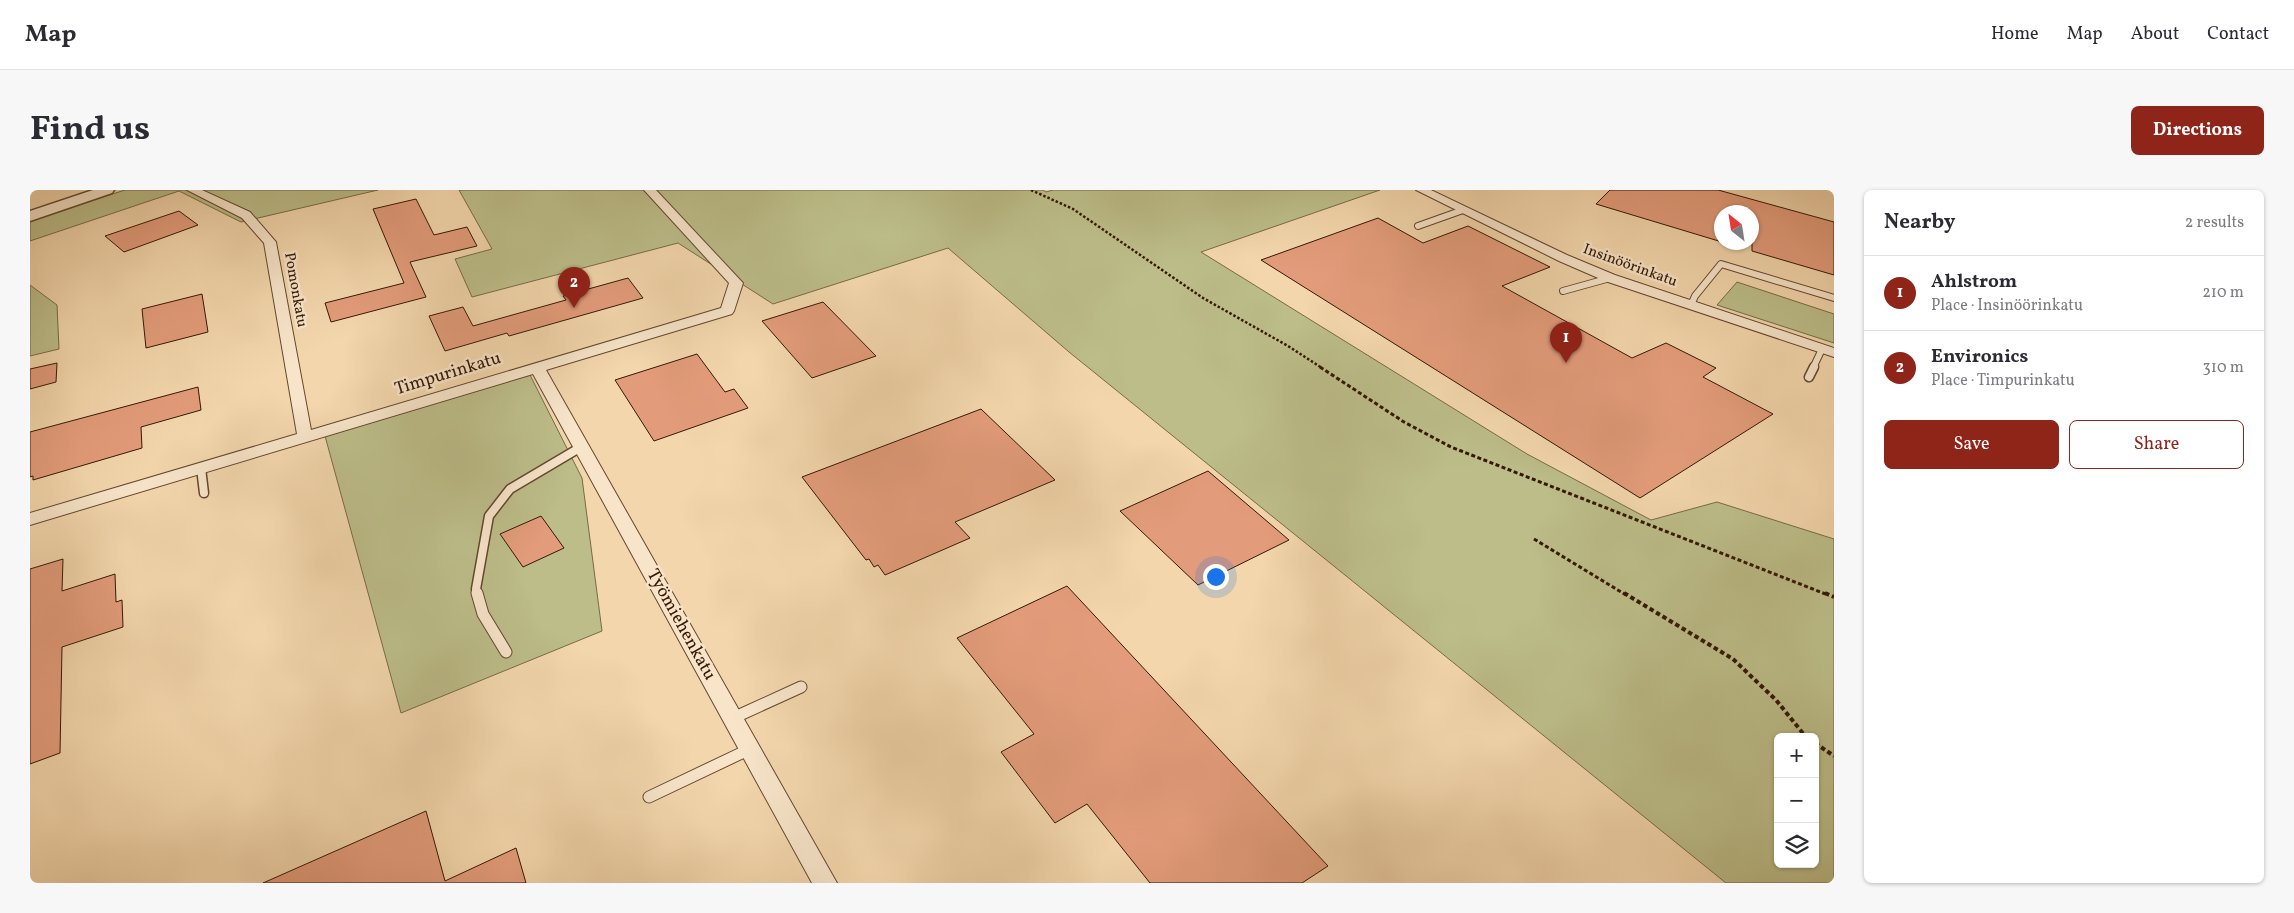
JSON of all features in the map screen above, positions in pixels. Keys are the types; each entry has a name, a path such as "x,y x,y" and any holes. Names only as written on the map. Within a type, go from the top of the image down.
{"street":[{"path":"30,216 107,190"},
{"name":"Pomonkatu","path":"193,190 246,215 270,242 306,436"},
{"name":"Timpurinkatu","path":"30,519 727,311 736,283 650,190"},
{"name":"Insinöörinkatu","path":"1422,190 1563,258 1610,278 1828,351"},
{"name":"Työmiehenkatu","path":"536,367 825,883"}],"lane":[{"path":"1418,226 1463,210"},
{"path":"1691,305 1695,296 1721,264 1834,298"},
{"path":"1563,291 1610,278"},
{"path":"1809,377 1828,351"},
{"path":"506,652 483,614 476,589 489,516 510,489 581,447"},
{"path":"201,468 204,493"},
{"path":"733,718 801,687"},
{"path":"649,797 750,749"}],"path":[{"path":"1030,190 1073,209 1204,298 1288,346 1404,422 1451,447 1834,598"},
{"path":"1534,539 1733,659 1776,700 1800,733"},
{"path":"1819,746 1834,756"}],"green space":[{"path":"125,190 378,190 241,222 179,191 30,241 30,220"},
{"path":"459,190 1043,190 1046,192 1053,190 1380,190 1201,252 1527,454 1651,520 1717,502 1834,539 1834,883 1726,883 1069,352 948,248 773,304 678,243 472,297 455,259 492,249"},
{"path":"1737,282 1834,314 1834,343 1717,305"},
{"path":"30,285 57,305 59,349 30,356"},
{"path":"530,375 582,478 602,631 401,713 325,436"}],"building":[{"path":"1610,190 1718,190 1834,222 1834,275 1752,251 1759,250 1759,205 1714,205 1714,240 1596,204"},
{"path":"416,199 434,235 467,227 477,246 410,262 426,297 331,322 325,303 404,283 373,209"},
{"path":"179,211 198,225 124,252 105,236"},
{"path":"1378,218 1423,243 1468,226 1550,267 1502,286 1632,358 1666,343 1716,368 1703,377 1773,414 1640,498 1261,260"},
{"path":"628,278 643,298 509,336 507,333 445,351 429,316 463,307 473,326 566,300 563,296"},
{"path":"202,294 208,332 146,348 142,309"},
{"path":"823,302 876,356 812,378 762,321"},
{"path":"697,354 725,392 734,389 748,408 654,441 615,380"},
{"path":"57,363 56,382 30,389 30,369"},
{"path":"198,387 201,410 141,427 142,448 33,480 33,476 30,477 30,432"},
{"path":"981,409 1055,480 955,522 970,538 885,575 878,565 874,567 869,559 866,560 802,477"},
{"path":"1208,471 1289,540 1198,585 1120,511"},
{"path":"541,516 564,548 523,567 500,534"},
{"path":"63,559 62,591 115,574 116,602 122,600 123,627 62,647 60,753 30,764 30,569"},
{"path":"1067,586 1328,866 1302,883 1150,883 1087,804 1055,823 1001,752 1034,734 957,638"},
{"path":"426,811 445,881 516,848 526,883 263,883"}],"place":[{"name":"Environics","path":"574,308"},
{"name":"Ahlstrom","path":"1566,363"}]}
